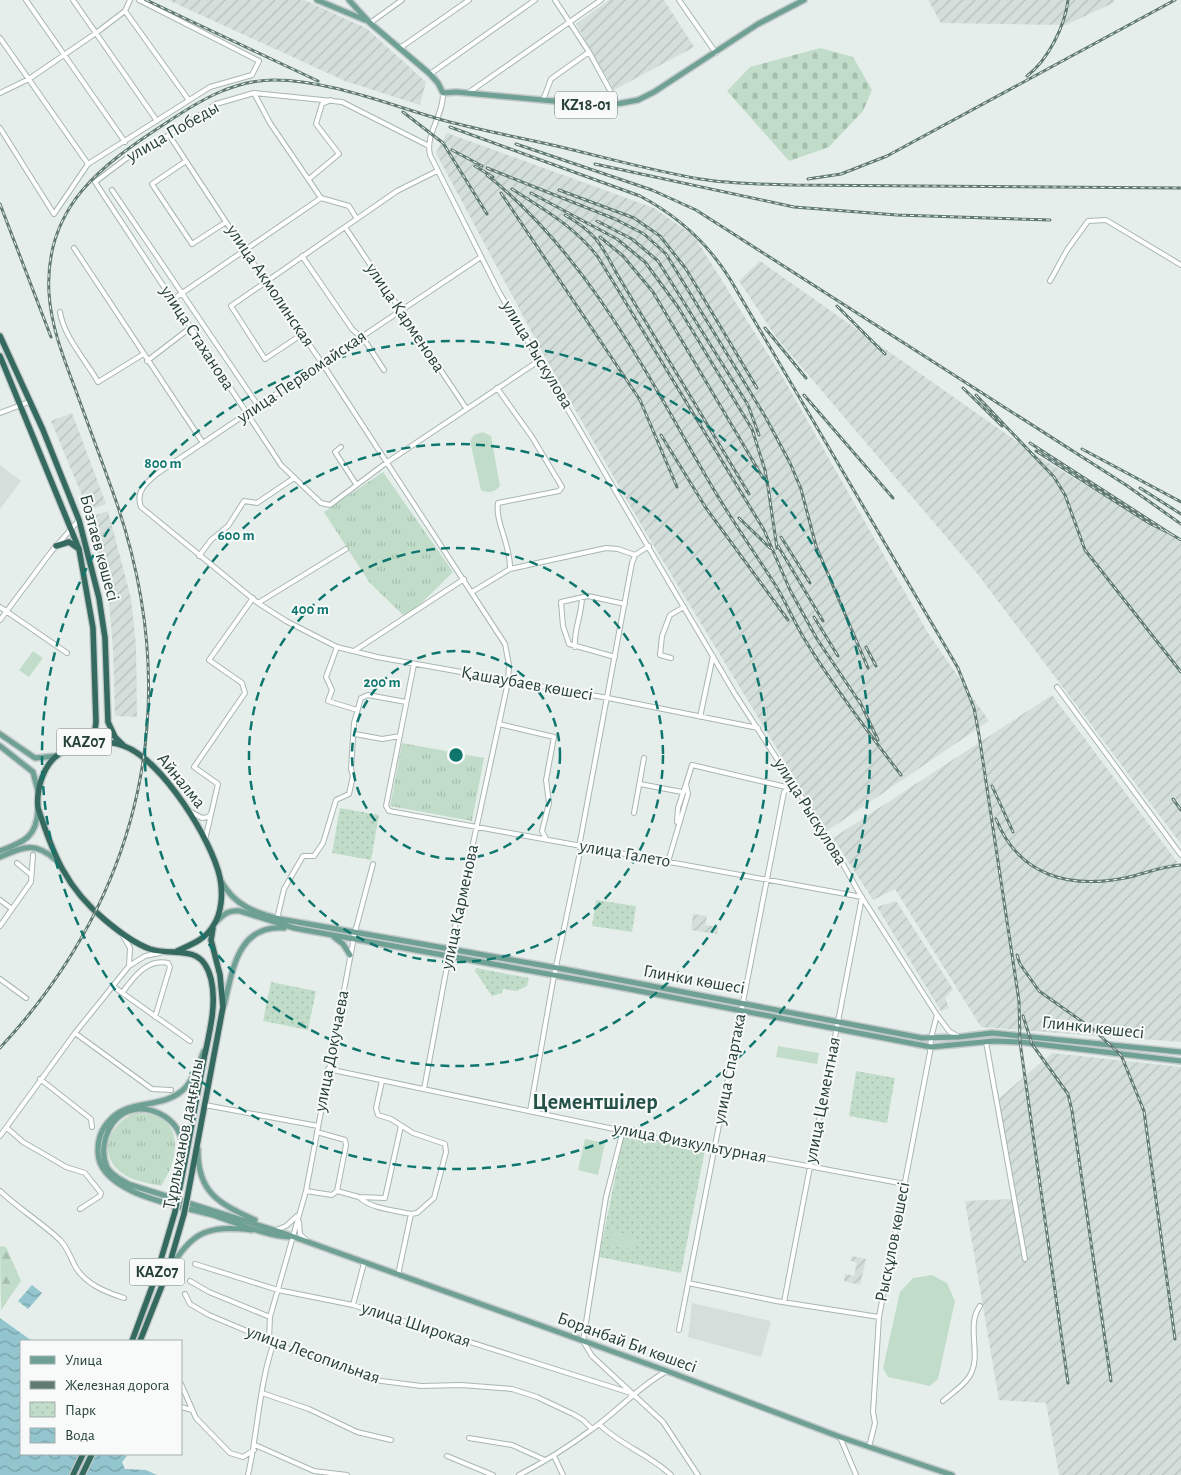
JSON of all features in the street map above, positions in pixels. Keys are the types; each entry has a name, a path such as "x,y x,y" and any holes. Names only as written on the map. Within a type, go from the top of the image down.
{"highway":[{"name":"Бозтаев көшесі","path":"0,336 80,520 99,598 105,638 108,668 108,722 115,737 125,746"},
{"name":"Бозтаев көшесі","path":"0,356 79,549 92,614 96,672 95,730 84,742"},
{"path":"56,546 69,542 79,549"},
{"name":"Айналма","path":"101,741 125,746 135,752 164,778 187,809 205,840 220,879 221,904 214,925 204,937 176,951 165,953 141,945 121,932 87,903 56,860 38,808 38,791 47,767 57,756 84,742 101,741"},
{"name":"Тұрлыханов даңғылы","path":"140,1340 168,1272 184,1214 223,1007 220,975 211,940 214,925"},
{"name":"Тұрлыханов даңғылы","path":"132,1340 156,1276 175,1212 213,1012 211,978 201,960 192,953 176,951"},
{"path":"73,1475 83,1455"},
{"path":"82,1475 92,1455"}],"main road":[{"path":"317,0 370,23"},
{"path":"324,0 341,10"},
{"path":"349,0 370,23 430,74 438,83 443,93"},
{"name":"KZ18-01","path":"443,93 468,93 583,105 618,105 654,92 758,24 804,0"},
{"path":"0,734 35,758 57,756"},
{"path":"0,746 33,772 37,780 38,791"},
{"path":"0,851 31,835 36,824 38,808"},
{"path":"0,857 17,850 36,847 45,850 56,860"},
{"name":"Глинки көшесі","path":"220,879 234,900 245,908 277,918 743,1003 931,1047 997,1041 1181,1061"},
{"name":"Глинки көшесі","path":"214,925 224,913 231,911 294,928 741,1010 931,1038 996,1033 1181,1052"},
{"path":"223,1007 236,959 241,948 252,936 264,931 294,928"},
{"path":"332,935 343,944 350,955"},
{"path":"129,1109 155,1103 178,1094 186,1088 206,1046"},
{"name":"Боранбай Би көшесі","path":"129,1109 121,1109 109,1120 99,1136 98,1156 103,1171 112,1180 142,1195 263,1228 292,1238 667,1370 840,1437 952,1475"},
{"path":"129,1109 150,1110 163,1114 174,1124 182,1140 184,1169"},
{"path":"199,1136 200,1170 208,1191 227,1207 263,1228"},
{"path":"168,1272 189,1242 200,1233 229,1228 263,1228"},
{"name":"Боранбай Би көшесі","path":"263,1228 276,1230 292,1238"}],"street":[{"path":"26,0 125,142"},
{"path":"73,0 157,121"},
{"name":"улица Победы","path":"0,128 54,214 88,164 125,142 188,99 210,87 252,75 259,61 139,0"},
{"path":"370,23 402,0"},
{"path":"400,48 469,0"},
{"path":"430,74 535,0"},
{"path":"555,0 589,52 618,105"},
{"path":"468,93 601,0"},
{"path":"679,0 716,53"},
{"path":"0,93 29,79 96,33 124,11 128,1"},
{"path":"124,11 188,99"},
{"path":"0,38 88,164"},
{"path":"543,100 551,79 589,52"},
{"path":"254,93 270,123 321,198 349,206 357,219"},
{"name":"улица Победы","path":"96,185 95,182 127,158 169,135 216,104 254,93 342,102 429,146"},
{"path":"429,146 442,106 443,93"},
{"path":"309,179 339,154 316,124 322,104 331,100"},
{"name":"улица Акмолинская","path":"169,135 301,335 322,363 386,463"},
{"name":"улица Рыскулова","path":"429,146 437,171 481,257 713,656 937,1015 949,1031 959,1037"},
{"path":"186,161 152,184 192,244 226,222"},
{"path":"301,335 265,359 231,306 396,191 437,171"},
{"name":"улица Стаханова","path":"96,185 281,465 326,505 330,505 356,484"},
{"path":"112,190 259,407"},
{"path":"172,300 321,198"},
{"path":"1050,281 1066,250 1088,221 1106,220 1181,265"},
{"name":"улица Карменова","path":"345,227 466,408"},
{"path":"74,248 142,355 203,443"},
{"path":"302,256 365,341 384,370"},
{"name":"улица Первомайская","path":"141,507 139,497 144,485 203,443 402,312 481,257"},
{"path":"60,312 64,330 73,341 98,382 142,355"},
{"path":"146,361 190,328"},
{"path":"341,447 335,452 356,484 466,408 540,360"},
{"path":"497,388 532,438 562,487 559,491 498,503 503,534 508,545 510,569"},
{"path":"0,414 29,402"},
{"name":"улица Карменова","path":"386,463 505,644 509,665 508,682 449,957 424,1089"},
{"path":"199,556 211,540 228,526 244,501 257,503 294,478"},
{"name":"Қашаубаев көшесі","path":"141,507 258,603 337,647 414,664 508,682 608,698 758,728"},
{"path":"0,620 71,527 80,520"},
{"path":"579,847 634,557 648,546"},
{"path":"258,603 346,548"},
{"path":"472,592 510,569 606,548 618,549 634,557"},
{"path":"354,651 464,580"},
{"path":"615,657 575,647 567,642 561,602 582,597 625,604"},
{"path":"575,647 574,641 582,610 582,597"},
{"path":"205,840 218,784 194,767 245,692 242,684 209,660 253,598"},
{"path":"0,607 66,653"},
{"path":"671,658 660,655 662,636 670,615 684,607"},
{"path":"337,647 326,677 332,690 328,701 357,710"},
{"path":"700,717 713,656"},
{"path":"355,734 382,739 400,736 414,664"},
{"path":"1057,687 1181,855"},
{"path":"277,918 284,889 303,856 314,856 323,843 336,800 349,794 353,776 350,769 357,710 361,698 368,695 406,702"},
{"path":"499,724 554,736 546,780 549,803 542,831 546,840"},
{"name":"улица Галето","path":"400,736 386,806 389,811 862,897"},
{"path":"634,812 644,758"},
{"path":"677,827 678,808 692,765 786,787 794,783"},
{"path":"640,784 682,792"},
{"path":"668,862 688,794 686,784"},
{"name":"улица Спартака","path":"678,1330 786,787"},
{"path":"187,809 202,818 208,817 212,812"},
{"path":"0,926 30,882 33,854"},
{"path":"530,1111 554,976 579,857"},
{"path":"17,863 30,874"},
{"name":"улица Докучаева","path":"269,1338 270,1317 306,1191 353,938 373,864"},
{"name":"улица Цементная","path":"784,1302 862,897"},
{"path":"0,900 12,909"},
{"path":"121,932 130,948 129,966"},
{"path":"0,1136 40,1079 129,966 145,956 165,953"},
{"path":"122,993 136,973 159,962 168,963 170,967 155,1017"},
{"path":"0,979 26,998"},
{"path":"114,987 190,1042"},
{"path":"931,1038 937,1015"},
{"path":"75,1033 152,1088 171,1090"},
{"path":"996,1033 997,1041"},
{"name":"Рысқұлов көшесі","path":"868,1447 875,1423 873,1412 879,1318 931,1047 931,1038"},
{"path":"986,1042 1025,1259"},
{"path":"1161,1050 1161,1059"},
{"name":"улица Физкультурная","path":"328,1069 623,1130 905,1184"},
{"path":"40,1079 91,1120 92,1127"},
{"path":"359,1197 367,1204 411,1214 417,1213 434,1198 446,1152 445,1144 413,1133 391,1119 378,1116 376,1108 382,1081"},
{"path":"205,1105 318,1126"},
{"path":"337,1191 359,1197 385,1198 401,1126"},
{"path":"7,1128 23,1142 66,1167 85,1173 90,1178 100,1190 100,1196 80,1208"},
{"path":"623,1130 606,1197 583,1341 592,1356 663,1422 698,1475"},
{"path":"306,1191 332,1195 337,1191 345,1142 339,1137 317,1132"},
{"path":"0,1191 19,1209 30,1214 62,1242 78,1272 84,1279 106,1292 124,1298"},
{"path":"276,1230 294,1221 300,1212"},
{"path":"300,1212 298,1224 300,1234 312,1245"},
{"path":"398,1275 411,1214"},
{"path":"353,1305 364,1263"},
{"name":"улица Широкая","path":"195,1264 278,1290 353,1305 634,1394"},
{"path":"190,1281 209,1292 270,1317"},
{"path":"688,1283 879,1318"},
{"name":"улица Лесопильная","path":"186,1294 188,1302 196,1308 255,1335 269,1338 318,1361 374,1380 421,1386 461,1384 512,1389 537,1397 573,1414 592,1429"},
{"path":"944,1401 969,1378 974,1366 974,1313 980,1306"},
{"path":"248,1475 255,1445 267,1362 274,1342"},
{"path":"519,1475 554,1456 599,1424 640,1388 667,1370"},
{"path":"182,1386 196,1418 230,1454 243,1457 254,1450"},
{"path":"262,1393 309,1409 357,1432 391,1440"},
{"path":"182,1407 192,1410"},
{"path":"599,1424 615,1437 657,1461 672,1475"},
{"path":"840,1437 856,1475"},
{"path":"469,1438 512,1445 545,1460"},
{"path":"255,1445 314,1470 347,1475"},
{"path":"447,1456 493,1475"},
{"path":"554,1456 563,1475"},
{"path":"314,1470 317,1475"}],"shaded area":[{"path":"168,0 304,0 366,28 426,82 420,105 345,81"},
{"path":"609,0 664,0 694,47 614,90 576,24"},
{"path":"928,0 1114,0 1115,2 1066,25 941,23"},
{"path":"447,133 654,208 694,236 786,383 928,633 989,721 827,831 643,528 545,357 436,153"},
{"path":"760,261 1042,459 1181,542 1181,844 976,572 776,337 739,281"},
{"path":"72,413 106,504 88,510 51,421"},
{"path":"0,465 21,481 0,509"},
{"path":"108,511 131,598 136,646 137,717 115,716 109,601 90,517"},
{"path":"1052,695 1181,867 1181,1042 981,1027 895,889 873,900 833,838"},
{"path":"896,901 953,989 945,998 949,1008 941,1011 877,907"},
{"path":"693,914 707,916 705,925 718,927 717,934 691,930"},
{"path":"1052,1053 1181,1067 1181,1475 1059,1475 1046,1403 999,1400 965,1201 1012,1199 996,1101"},
{"path":"852,1256 866,1259 860,1285 844,1281 845,1274 854,1276 857,1262 851,1261"},
{"path":"692,1303 771,1321 761,1357 688,1337"}],"green space":[{"path":"820,48 853,57 872,90 863,111 829,147 789,161 727,91 750,67"},
{"path":"483,432 491,436 500,486 496,490 489,492 481,490 470,441 474,435"},
{"path":"383,472 453,572 406,618 369,582 324,512"},
{"path":"33,651 43,658 29,677 19,670"},
{"path":"402,743 484,758 472,821 390,806"},
{"path":"340,808 379,815 371,860 332,853"},
{"path":"596,900 636,906 632,932 592,926"},
{"path":"476,968 529,978 527,986 517,991 503,989 502,993 492,996 475,971"},
{"path":"271,982 316,991 308,1030 263,1021"},
{"path":"778,1046 819,1053 817,1064 776,1057"},
{"path":"856,1071 895,1078 887,1123 849,1116"},
{"path":"135,1113 151,1114 163,1119 170,1127 174,1137 173,1161 161,1186 121,1173 111,1161 108,1153 110,1136 114,1129 127,1117"},
{"path":"624,1134 705,1150 681,1273 599,1257"},
{"path":"585,1139 605,1143 598,1175 578,1170"},
{"path":"612,1231 636,1236 633,1249 609,1245"},
{"path":"0,1246 6,1247 21,1281 1,1310"},
{"path":"932,1275 947,1283 955,1301 938,1379 930,1386 888,1377 883,1368 900,1292 913,1278"}],"water":[{"path":"32,1285 42,1293 28,1309 18,1301"},
{"path":"0,1318 31,1340 20,1340 20,1455 124,1455 127,1456 122,1462 125,1469 146,1470 157,1475 0,1475"}],"railway":[{"path":"146,0 318,81"},
{"path":"1027,76 1042,61 1054,42 1063,21 1068,0"},
{"path":"808,179 841,174 887,156 1175,0"},
{"path":"0,1048 49,988 88,925 118,860 138,792 147,722 147,649 137,576 116,501 59,343 52,318 49,293 50,262 56,236 67,212 82,191 120,155 178,115 217,93 244,84 274,80 317,84 339,89 460,125 712,181 793,185 1181,188"},
{"path":"403,112 443,143 487,214"},
{"path":"450,127 640,196 679,221 712,253 730,279 958,668 974,708 979,735 1019,1001 1020,1042 1068,1383"},
{"path":"516,144 652,190 696,210 1126,485 1181,524"},
{"path":"452,150 482,166"},
{"path":"595,164 794,207 897,215 1050,220"},
{"path":"475,166 493,177"},
{"path":"487,168 615,219 644,234 666,254 766,418 790,463 801,489 816,546 868,668"},
{"path":"487,175 522,206 554,240 584,277 611,316 636,355 715,492 776,586 805,640 827,675 901,775"},
{"path":"512,189 568,227 598,257 764,530 790,590 817,639 862,706"},
{"path":"559,190 634,218 660,236 686,269 757,388"},
{"path":"501,193 640,400 677,487"},
{"path":"531,193 617,239 645,262 678,307 752,429 765,470 770,499"},
{"path":"0,204 51,337"},
{"path":"565,215 591,234 602,247 749,494"},
{"path":"597,221 632,239 658,261 748,405 759,435"},
{"path":"600,237 623,256 653,292 763,478"},
{"path":"837,306 885,354"},
{"path":"765,328 806,378"},
{"path":"963,388 1002,426"},
{"path":"804,395 893,498"},
{"path":"976,395 1054,477 1065,495 1085,550 1181,672"},
{"path":"661,435 706,508 788,620"},
{"path":"1030,443 1171,534 1149,523 1036,451"},
{"path":"1082,449 1181,502"},
{"path":"1140,488 1181,514"},
{"path":"769,494 777,548"},
{"path":"739,518 770,548"},
{"path":"1171,534 1181,540"},
{"path":"781,537 810,583"},
{"path":"778,546 823,621"},
{"path":"814,617 838,656"},
{"path":"866,647 876,666"},
{"path":"859,700 878,740"},
{"path":"992,786 1013,832"},
{"path":"1173,799 1181,810"},
{"path":"996,819 1006,838 1018,854 1032,866 1048,874 1066,879 1104,881 1181,865"},
{"path":"1017,955 1020,964 1039,991 1094,1030 1121,1055 1144,1111 1175,1339"},
{"path":"1023,1016 1032,1044 1068,1094 1111,1381"}],"district":[{"name":"Цементшілер","path":"595,1102"}]}
